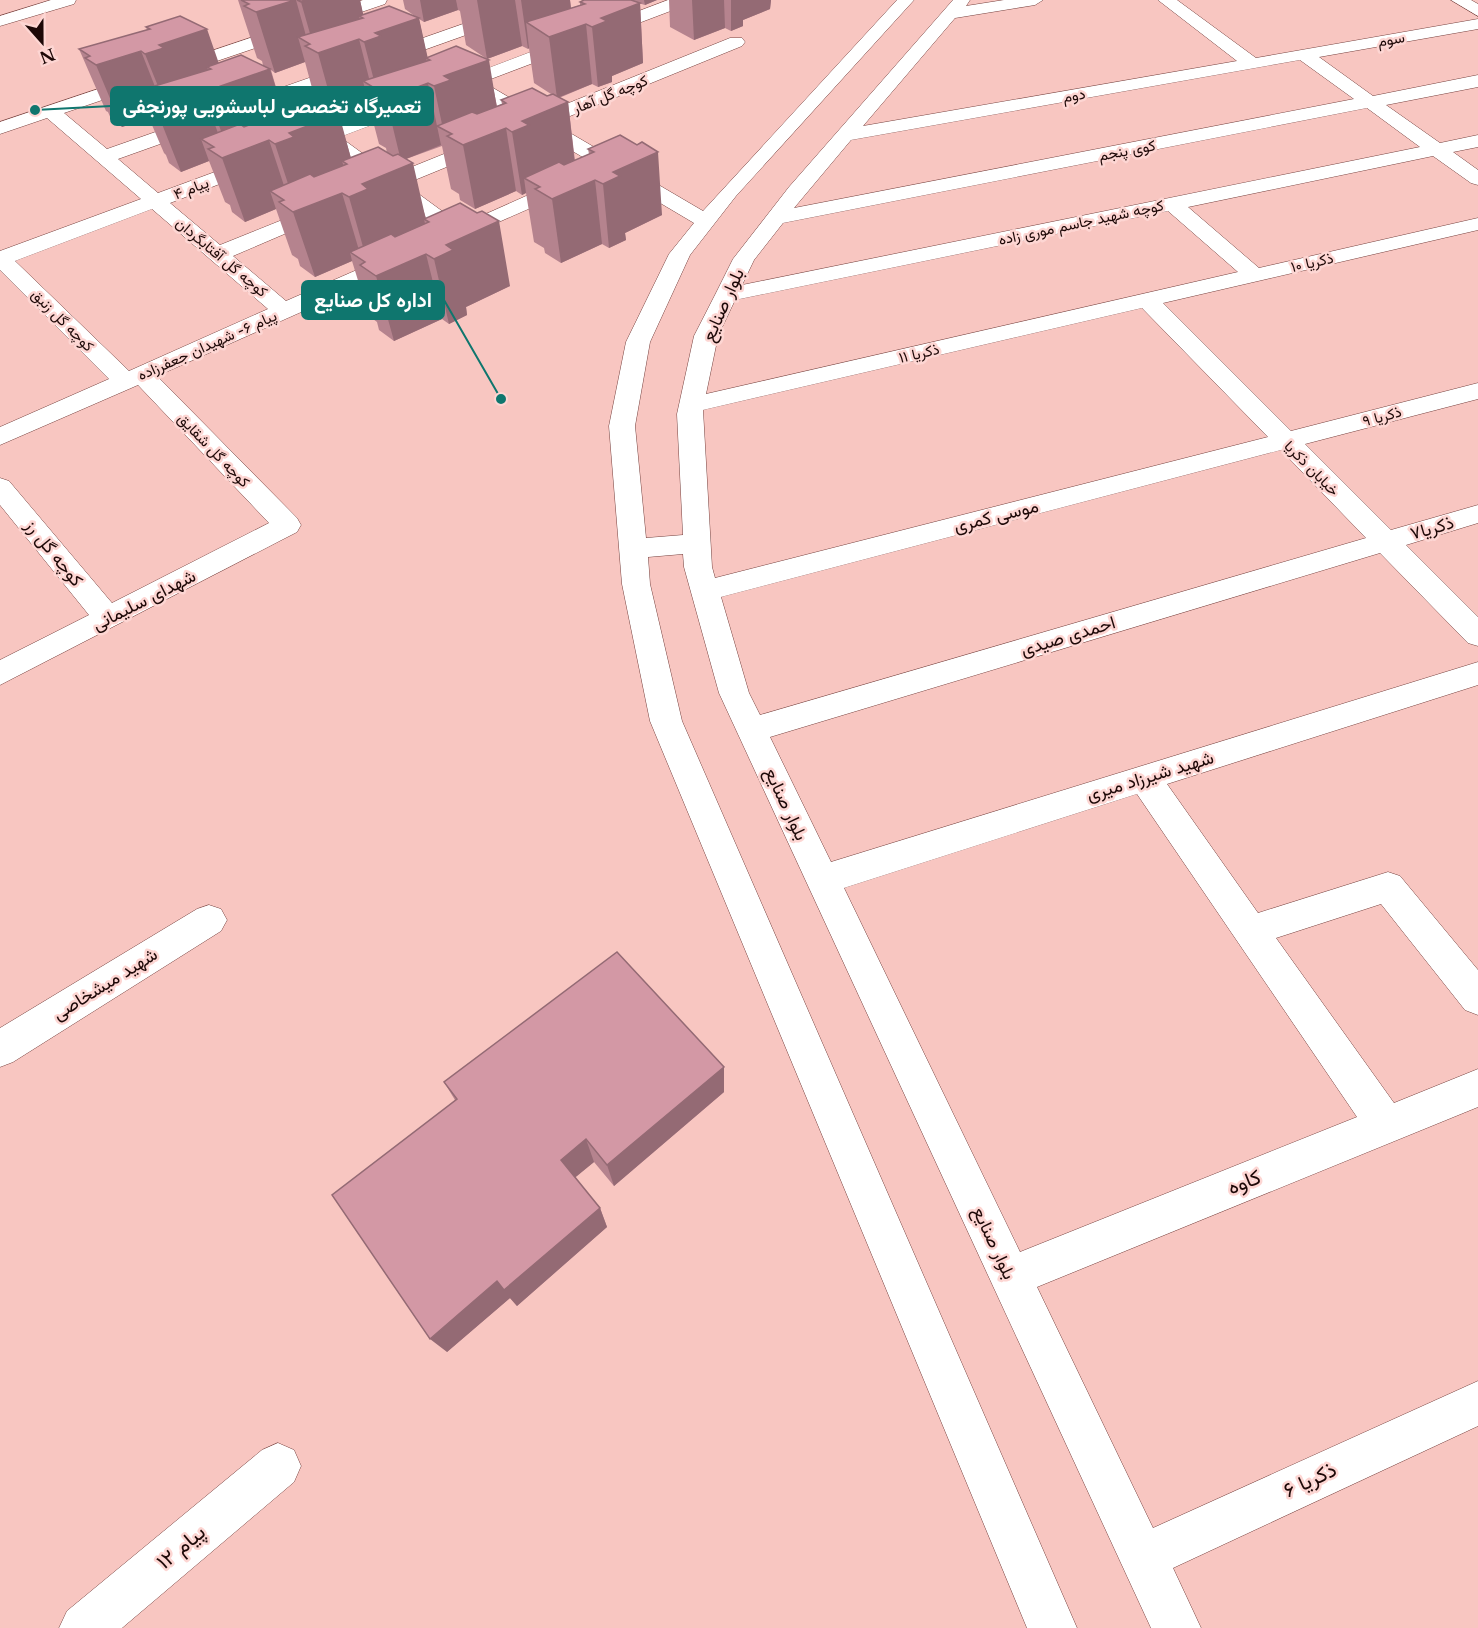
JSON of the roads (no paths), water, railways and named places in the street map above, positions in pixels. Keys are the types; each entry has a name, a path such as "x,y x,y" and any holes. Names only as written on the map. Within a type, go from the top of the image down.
{"street":[{"path":"0,21 68,0"},
{"path":"331,0 366,21"},
{"path":"0,128 379,0"},
{"name":"پیام ۴","path":"0,259 683,0"},
{"path":"906,0 729,192 680,254 638,342 622,426 636,584 666,721 1052,1628"},
{"path":"956,7 1035,0"},
{"path":"1166,0 1253,64"},
{"path":"1459,0 1478,11"},
{"path":"104,157 411,48 545,4"},
{"name":"بلوار صنایع","path":"956,7 775,218 744,259 706,336 690,414 698,567 734,693 1176,1628"},
{"path":"576,23 614,45"},
{"name":"سوم","path":"1304,55 1478,24"},
{"path":"393,37 706,221"},
{"name":"کوچه گل آهار","path":"358,196 736,42"},
{"path":"1304,55 1478,179"},
{"name":"دوم","path":"844,135 1304,55"},
{"path":"215,56 234,69"},
{"path":"643,61 663,72"},
{"path":"251,81 459,233"},
{"name":"کوی پنجم","path":"775,218 1478,81"},
{"name":"کوچه گل آفتابگردان","path":"50,111 284,310"},
{"name":"کوچه شهید جاسم موری زاده","path":"726,295 1478,141"},
{"name":"پیام ۶- شهیدان جعفرزاده","path":"0,437 611,166"},
{"path":"1173,204 1254,276"},
{"path":"218,254 337,205"},
{"name":"ذکریا ۱۰","path":"1147,300 1478,224"},
{"name":"کوچه گل زنبق","path":"0,259 133,378"},
{"name":"ذکریا ۱۱","path":"692,405 1147,300"},
{"name":"خیابان ذکریا","path":"1147,300 1478,635"},
{"name":"کوچه گل شقایق","path":"133,378 287,525"},
{"name":"ذکریا ۹","path":"1286,442 1478,390"},
{"name":"موسی کمری","path":"705,591 1286,442"},
{"name":"کوچه گل رز","path":"0,487 108,618"},
{"name":"ذکریا۷","path":"1385,541 1478,514"},
{"name":"شهدای سلیمانی","path":"0,674 287,525"},
{"name":"احمدی صیدی","path":"752,730 1385,541"},
{"path":"633,549 697,543"},
{"name":"شهید شیرزاد میری","path":"822,880 1478,673"},
{"path":"1144,778 1385,1124"},
{"path":"1252,930 1388,887 1478,998"},
{"name":"شهید میشخاصی","path":"0,1049 209,920"},
{"name":"کاوه","path":"1010,1277 1478,1088"},
{"name":"ذکریا ۶","path":"1143,1557 1478,1403"},
{"name":"پیام ۱۲","path":"84,1628 278,1466"}],"place":[{"name":"تعمیرگاه تخصصی لباسشویی پورنجفی","path":"35,110"},
{"name":"اداره کل صنایع","path":"501,399"}]}
